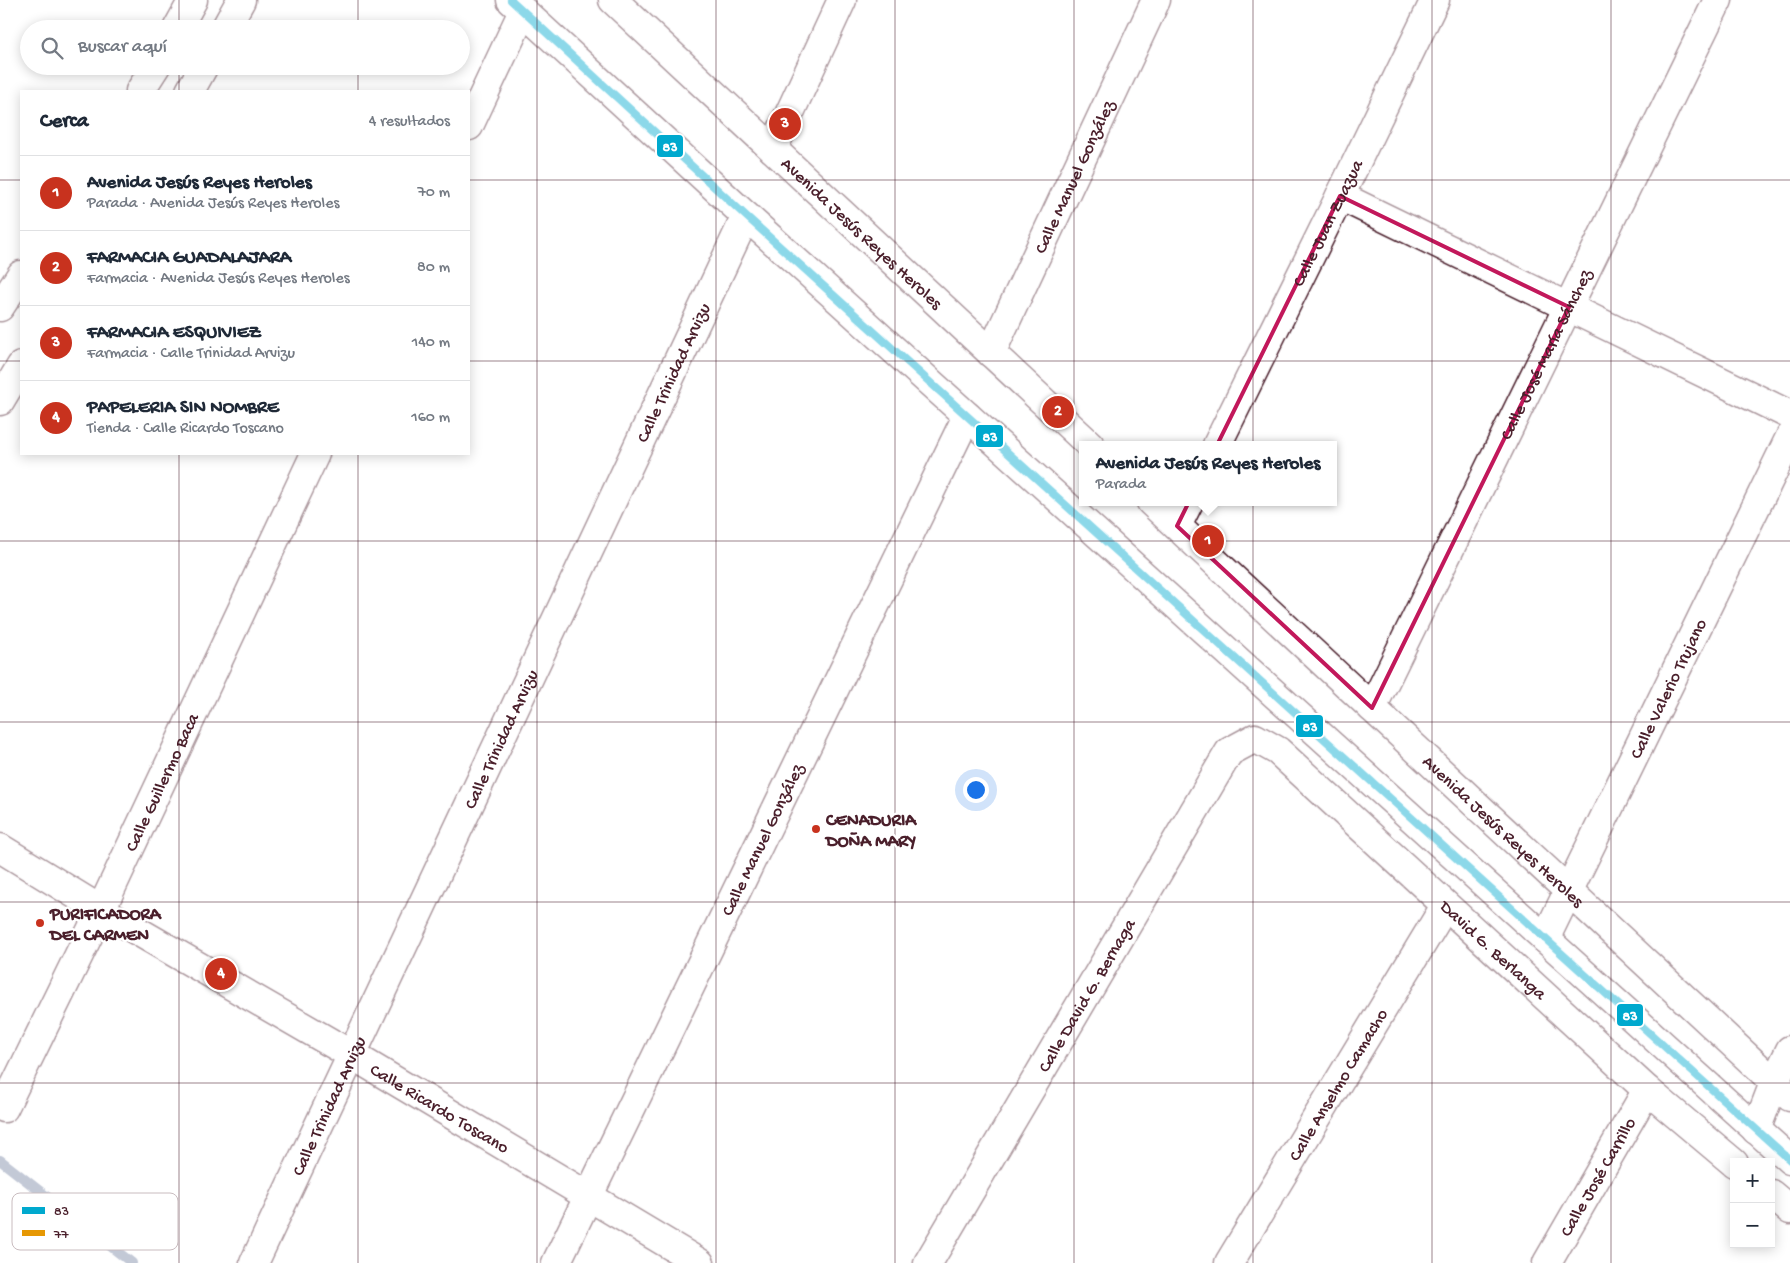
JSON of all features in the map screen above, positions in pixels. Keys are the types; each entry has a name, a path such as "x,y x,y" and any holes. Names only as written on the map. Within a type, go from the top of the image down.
{"street":[{"path":"182,20 193,0"},
{"path":"230,20 241,0"},
{"name":"Avenida Jesús Reyes Heroles","path":"612,0 1086,441"},
{"path":"772,149 842,0"},
{"name":"Calle Manuel González","path":"991,353 1156,0"},
{"name":"Calle Juan Zuazua","path":"1219,441 1435,0"},
{"name":"Calle José María Sánchez","path":"1372,708 1718,0"},
{"path":"470,123 517,5 746,216 1790,1160"},
{"path":"141,90 150,75"},
{"path":"191,90 199,75"},
{"path":"1340,196 1790,415"},
{"name":"Calle Trinidad Arvizu","path":"254,1263 746,216"},
{"path":"0,307 20,276"},
{"path":"0,401 20,368"},
{"name":"Calle Manuel González","path":"556,1263 967,416"},
{"name":"Calle Valerio Trujano","path":"1545,939 1790,437"},
{"name":"Calle Guillermo Baca","path":"4,1108 101,910 315,455"},
{"name":"Avenida Jesús Reyes Heroles","path":"1162,506 1183,514 1372,708 1782,1090"},
{"name":"David G. Berlanga","path":"1255,738 1278,751 1647,1090 1730,1160"},
{"name":"Calle David G. Bernaga","path":"928,1263 1230,752 1255,738"},
{"name":"Calle Ricardo Toscano","path":"0,848 101,910 352,1055 700,1263"},
{"name":"Calle Anselmo Camacho","path":"1229,1263 1446,906"},
{"path":"1756,1130 1782,1090 1790,1050"},
{"name":"Calle José Carrillo","path":"1547,1263 1647,1090"},
{"path":"1775,1197 1790,1210"}],"highlighted area":[{"path":"1340,196 1569,307 1372,708 1177,526"}],"waterway":[{"path":"0,1160 42,1193"},
{"path":"115,1250 132,1263"}],"transit line":[{"name":"83","path":"511,0 746,216 1790,1160"}],"place":[{"name":"FARMACIA ESQUIVIEZ","path":"785,124"},
{"name":"FARMACIA GUADALAJARA","path":"1058,412"},
{"name":"Avenida Jesús Reyes Heroles","path":"1208,541"},
{"name":"CENADURIA DOÑA MARY","path":"816,829"},
{"name":"PURIFICADORA DEL CARMEN","path":"40,923"},
{"name":"PAPELERIA SIN NOMBRE","path":"221,974"}]}
